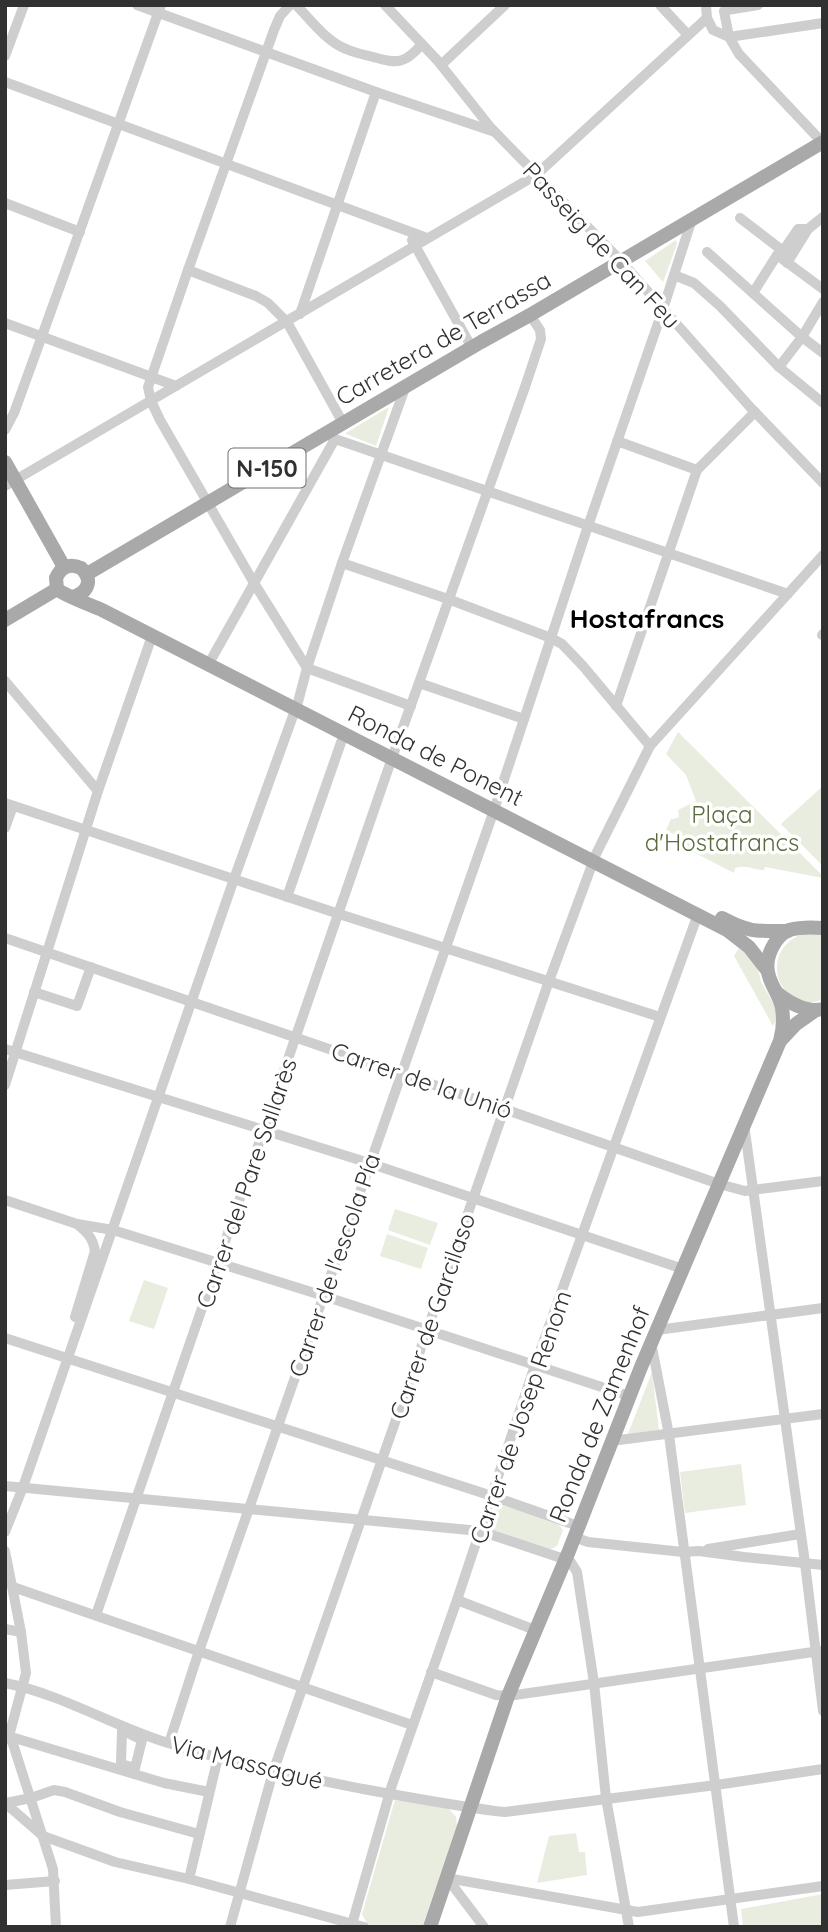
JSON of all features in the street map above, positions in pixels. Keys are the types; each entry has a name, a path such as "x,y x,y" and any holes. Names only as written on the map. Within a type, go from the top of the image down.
{"main road":[{"name":"Carretera de Terrassa","path":"88,580 209,502 330,436 343,423 822,142"},
{"path":"9,475 64,567"},
{"path":"70,565 78,566 88,580 83,593 73,597 58,589 56,578 64,567 70,565"},
{"name":"Ronda de Ponent","path":"88,580 99,599 212,658 344,734 394,755"},
{"path":"5,620 58,589"},
{"name":"Ronda de Ponent","path":"73,597 495,806 727,930 743,941 767,970 777,993"},
{"name":"Ronda de Ponent","path":"595,858 743,928 753,931 823,928"},
{"path":"767,970 772,947 788,931"},
{"path":"777,993 793,1004 821,1009"},
{"name":"Ronda de Zamenhof","path":"430,1927 508,1696 566,1559 629,1396 780,1041 783,1009 777,993"},
{"name":"Ronda de Zamenhof","path":"780,1041 796,1024 821,1009"}],"street":[{"path":"5,56 24,5"},
{"path":"137,5 160,9 267,52 494,132"},
{"path":"290,5 280,16 148,387 151,401 254,583 307,668 411,706"},
{"path":"296,5 321,31 345,49 392,62 412,57 422,44"},
{"name":"Passeig de Can Feu","path":"384,5 422,44 494,132 621,260 755,412 823,483"},
{"path":"440,65 505,5"},
{"path":"660,5 688,35"},
{"path":"706,6 715,12 758,5"},
{"path":"706,6 707,18 713,30 729,37 823,23"},
{"path":"5,430 42,336 160,9"},
{"path":"727,9 729,37 739,54 822,142"},
{"path":"9,475 151,401 536,175 707,18"},
{"path":"5,82 427,238"},
{"path":"300,314 376,92"},
{"path":"5,203 80,232"},
{"path":"753,293 784,257 798,229 808,229 823,217"},
{"path":"740,218 823,289"},
{"name":"Carrer de l'escola Pía","path":"169,1743 495,806 692,219"},
{"path":"407,231 472,348"},
{"path":"707,252 823,353"},
{"path":"188,270 268,303 287,322 343,423"},
{"path":"674,275 694,283 779,367 823,402"},
{"path":"779,367 802,337 823,302"},
{"name":"Carrer del Pare Sallarès","path":"96,1615 541,338 540,330 530,315"},
{"path":"5,323 176,386"},
{"path":"5,1532 113,1230 296,706 342,562 405,388"},
{"path":"616,706 699,467 755,412"},
{"path":"212,658 330,436 788,594"},
{"path":"617,441 699,467"},
{"name":"Carrer de Garcilaso","path":"230,1927 273,1772 548,981 595,858 650,746 823,555"},
{"path":"342,562 448,599 562,644 650,746"},
{"path":"5,1085 10,1051 34,992 98,791 152,636"},
{"path":"5,681 98,791"},
{"path":"419,683 524,719"},
{"path":"288,897 344,734"},
{"path":"5,828 8,802 87,831 660,1017"},
{"name":"Carrer de Josep Renom","path":"352,1924 389,1793 457,1601 535,1365 698,914"},
{"name":"Carrer de la Unió","path":"5,938 745,1192 823,1181"},
{"path":"34,992 77,1006 91,967"},
{"path":"10,1051 369,1163 683,1269"},
{"path":"744,1124 800,1534 819,1651 823,1711"},
{"path":"5,1200 77,1224 113,1230 324,1296 629,1396"},
{"path":"77,1224 86,1230 93,1241 95,1251"},
{"path":"68,1358 70,1331 95,1251 100,1241 113,1230"},
{"path":"734,1927 654,1336 823,1308"},
{"path":"5,1338 492,1496 576,1532 588,1542 683,1552 800,1534"},
{"path":"611,1441 823,1414"},
{"path":"5,1486 480,1531 566,1559 574,1565 577,1572 594,1683 606,1798 629,1927"},
{"path":"699,1550 744,1558 823,1564"},
{"path":"5,1551 26,1673 26,1689 7,1735"},
{"path":"13,1587 412,1725"},
{"path":"457,1601 535,1630"},
{"path":"5,1629 21,1632"},
{"path":"431,1672 496,1695 508,1696 819,1651"},
{"name":"Via Massagué","path":"5,1683 76,1705 141,1734 273,1772 505,1812 823,1769"},
{"path":"7,1735 164,1783 209,1792"},
{"path":"7,1735 13,1744 31,1798 55,1881 56,1927"},
{"path":"189,1879 218,1757"},
{"path":"6,1803 54,1790 199,1834"},
{"path":"6,1803 43,1836 115,1862 239,1892 364,1927"},
{"path":"447,1878 638,1912 823,1886"},
{"path":"447,1878 484,1927"},
{"path":"5,1885 55,1881"}],"green space":[{"path":"676,240 677,244 663,282 645,261"},
{"path":"389,407 376,446 346,434 346,433"},
{"name":"Plaça d'Hostafrancs","path":"678,732 823,878 765,867 764,870 739,867 735,868 734,873 672,841 675,835 666,830 671,819 679,817 678,810 696,801 686,775 666,754"},
{"path":"823,786 823,866 781,824"},
{"path":"805,933 823,934 823,1000 807,1002 794,998 784,989 778,978 777,965 781,952 790,941"},
{"path":"740,946 757,965 761,982 777,1009 778,1016 773,1026 734,956"},
{"path":"395,1209 438,1223 430,1245 388,1230"},
{"path":"387,1234 428,1248 421,1269 380,1256"},
{"path":"144,1280 168,1288 154,1329 129,1321"},
{"path":"652,1372 659,1430 628,1434"},
{"path":"741,1464 746,1505 685,1513 680,1472"},
{"path":"502,1505 558,1524 563,1530 557,1546 549,1550 492,1530 491,1515"},
{"path":"395,1800 449,1809 456,1817 457,1826 422,1927 379,1927 367,1924 362,1914"},
{"path":"576,1833 579,1852 585,1852 587,1875 537,1883 549,1836"},
{"path":"823,1894 823,1927 743,1927 741,1909"}],"district":[{"name":"Hostafrancs","path":"647,618"}]}
